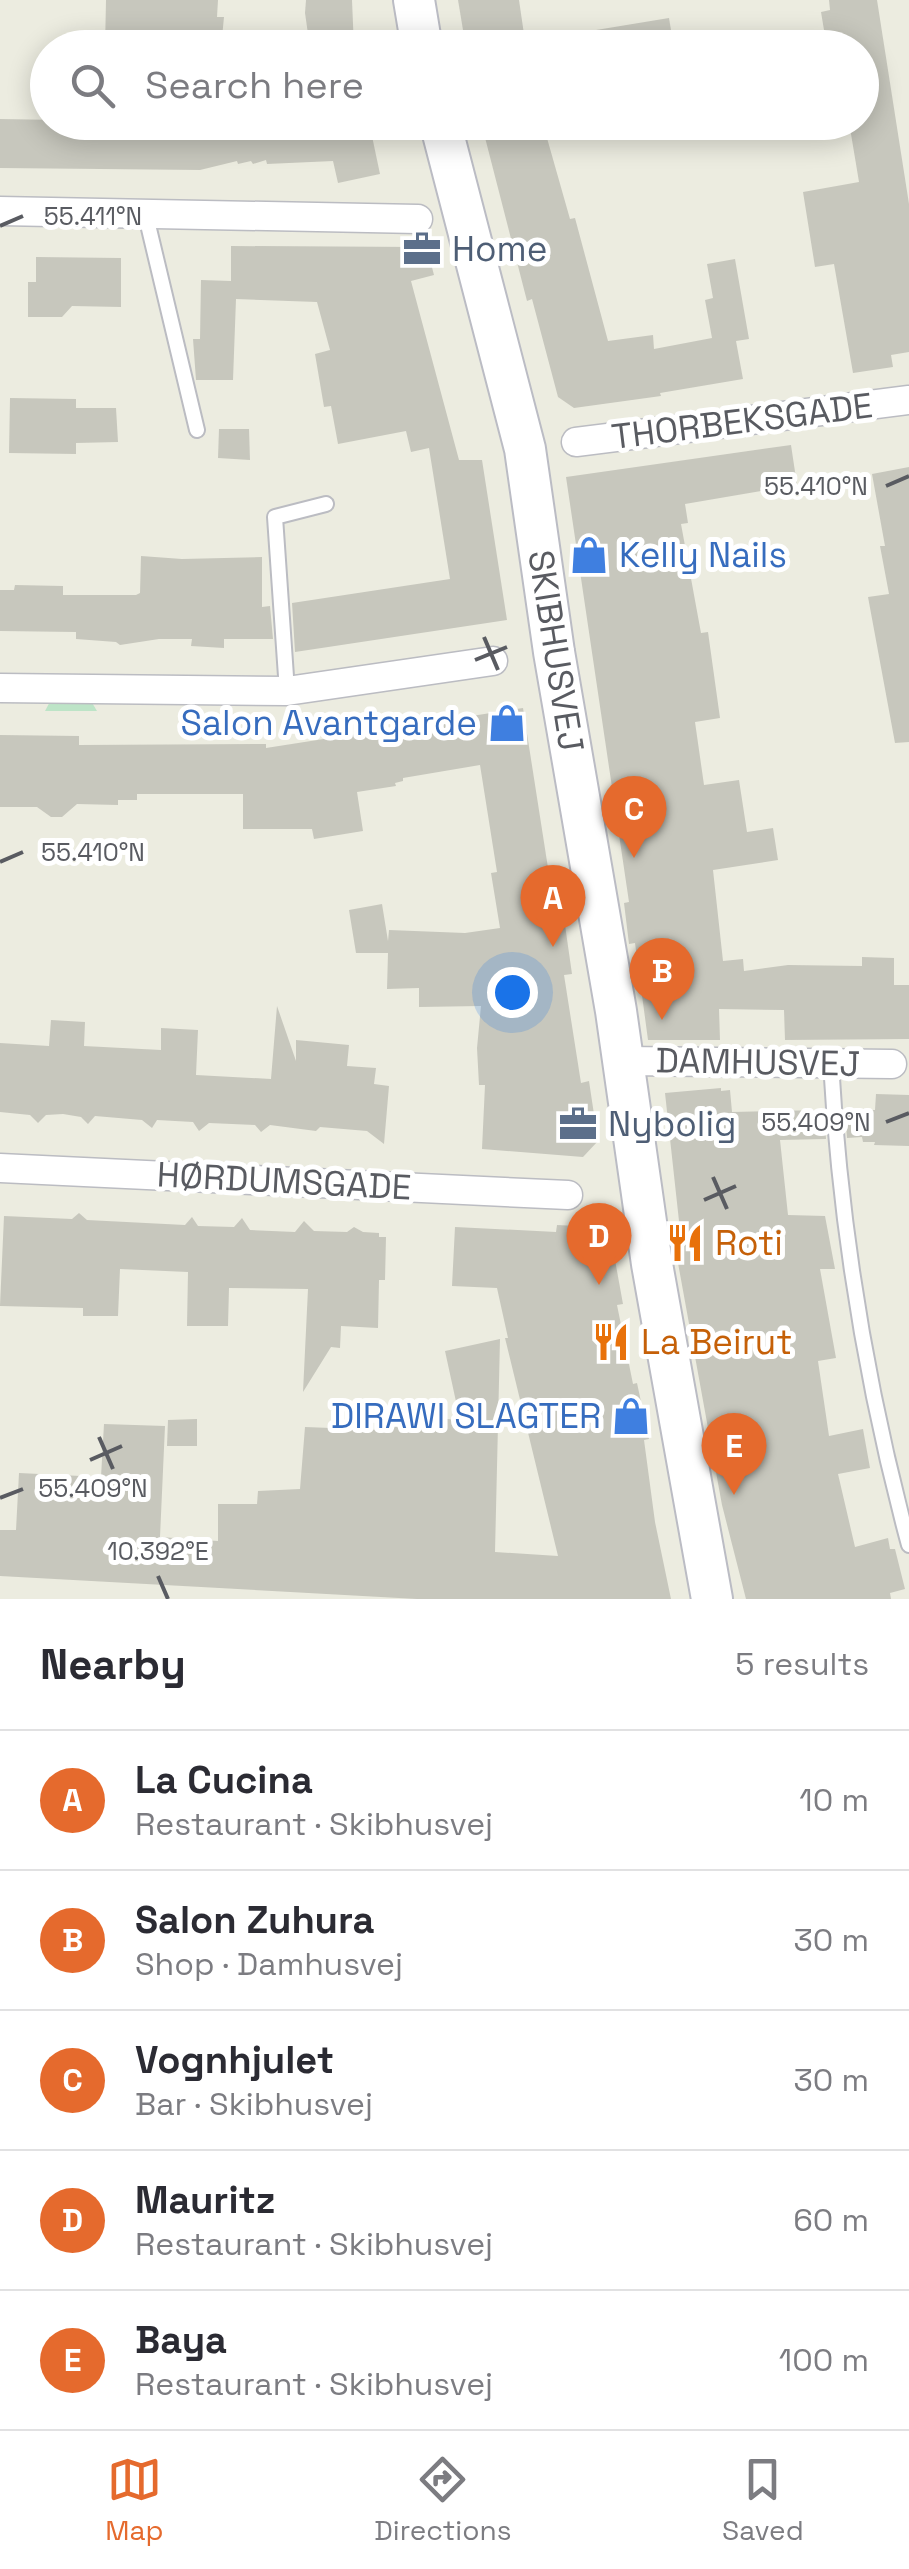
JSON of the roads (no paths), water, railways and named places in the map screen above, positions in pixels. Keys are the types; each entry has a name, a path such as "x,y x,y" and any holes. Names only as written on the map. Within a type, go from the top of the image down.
{"street":[{"path":"414,0 419,30"},
{"name":"SKIBHUSVEJ","path":"445,140 525,449 554,652 624,1061 652,1264 712,1599"},
{"path":"0,211 418,219"},
{"name":"THORBEKSGADE","path":"576,442 909,400"},
{"path":"0,688 287,691 493,661"},
{"name":"DAMHUSVEJ","path":"624,1061 892,1064"},
{"name":"HØRDUMSGADE","path":"0,1168 568,1195"}],"lane":[{"path":"145,212 197,430"},
{"path":"287,691 275,517 326,504"},
{"path":"831,1064 839,1179 891,1477 909,1545"}],"place":[{"name":"Home","path":"422,249"},
{"name":"Kelly Nails","path":"589,555"},
{"name":"Salon Avantgarde","path":"507,723"},
{"name":"Vognhjulet","path":"634,858"},
{"name":"La Cucina","path":"553,947"},
{"name":"Salon Zuhura","path":"662,1020"},
{"name":"Nybolig","path":"578,1124"},
{"name":"Roti","path":"685,1243"},
{"name":"Mauritz","path":"599,1285"},
{"name":"La Beirut","path":"611,1342"},
{"name":"DIRAWI SLAGTER","path":"631,1416"},
{"name":"Baya","path":"734,1495"}]}
